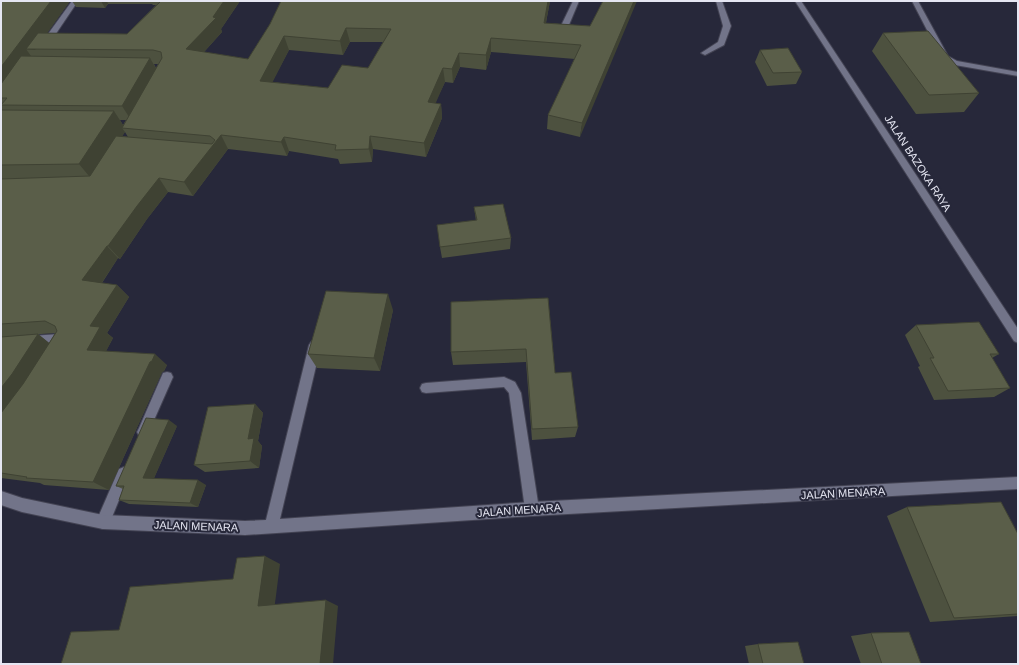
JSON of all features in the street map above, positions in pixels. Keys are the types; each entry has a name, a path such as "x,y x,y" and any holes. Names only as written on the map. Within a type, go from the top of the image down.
{"street":[{"path":"37,55 75,1"},
{"path":"562,32 576,1"},
{"path":"705,54 721,44 727,26 719,1"},
{"name":"JALAN BAZOKA RAYA","path":"798,1 1018,338"},
{"path":"915,1 945,57 950,61 1018,74"},
{"path":"271,527 306,388 317,335"},
{"path":"1,343 63,339 64,341 57,352"},
{"path":"138,442 167,377"},
{"path":"426,388 504,382 513,387 532,509"},
{"path":"102,522 128,464"},
{"name":"JALAN MENARA","path":"1,498 22,505 102,522 245,528 532,509 1018,483"}],"building":[{"path":"1,1 51,1 1,67"},
{"path":"161,1 224,1 213,17 216,18 186,49 248,59 270,24 281,1 548,1 544,23 590,26 603,1 634,1 582,123 548,115 581,45 491,38 486,55 459,53 452,69 443,68 428,102 441,104 424,143 370,136 369,149 335,150 336,145 284,137 281,142 221,135 184,182 159,178 82,280 117,285 90,326 100,327 87,350 155,354 93,482 26,478 27,477 1,473 1,413 23,384 57,331 55,326 45,321 1,324 1,179 90,176 116,136 212,144 215,140 210,136 122,128 162,58 161,52 153,50 26,49 38,33 127,34","holes":["346,28 391,29 368,68 342,65 328,88 260,81 284,36 340,41"]},
{"path":"928,31 979,93 929,95 883,33"},
{"path":"788,48 802,72 773,73 760,50"},
{"path":"21,56 150,58 122,106 1,105 7,98 1,98 1,84"},
{"path":"1,110 114,111 79,164 1,165"},
{"path":"503,204 511,238 440,247 437,225 477,220 474,207"},
{"path":"326,291 388,294 374,358 308,354"},
{"path":"548,298 555,373 571,372 578,427 532,429 526,349 451,352 451,302"},
{"path":"979,322 999,354 990,354 1010,388 948,391 930,358 934,358 916,325"},
{"path":"38,334 12,374 1,388 1,337"},
{"path":"255,404 248,439 254,438 250,461 194,465 208,407"},
{"path":"146,418 169,420 143,478 198,480 190,503 119,500 124,486 116,486"},
{"path":"1001,502 1018,534 1018,614 954,618 907,507"},
{"path":"265,556 258,606 326,600 320,664 61,664 71,632 119,630 130,587 233,579 237,558"},
{"path":"909,632 921,664 882,664 871,633"},
{"path":"798,642 804,664 763,664 758,644"}]}
